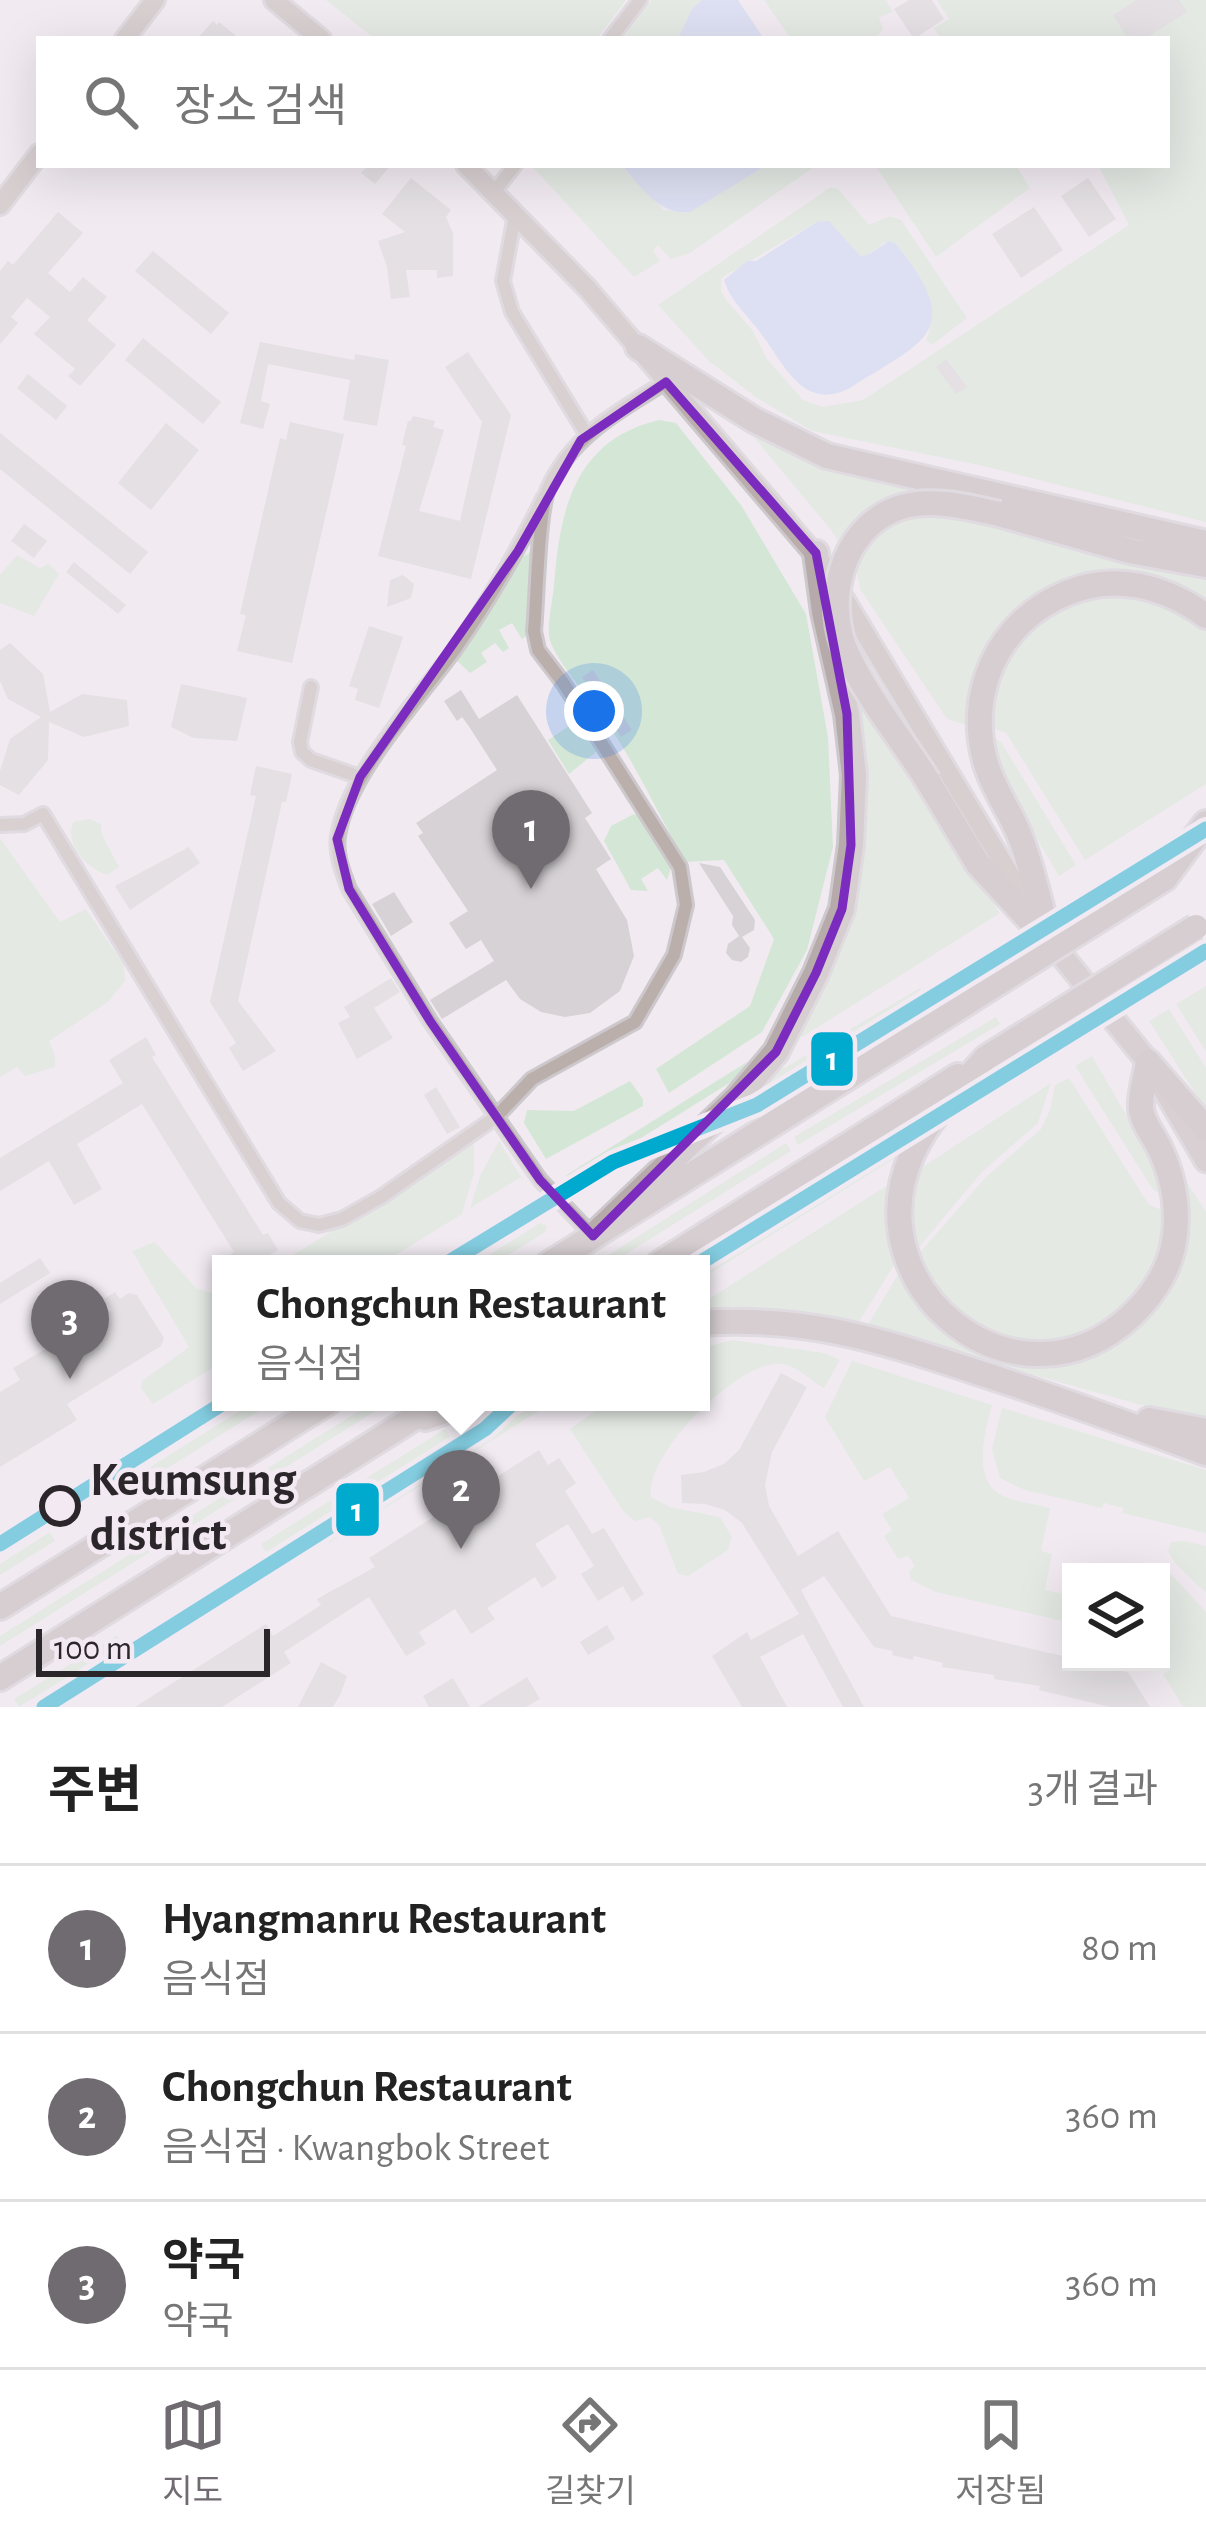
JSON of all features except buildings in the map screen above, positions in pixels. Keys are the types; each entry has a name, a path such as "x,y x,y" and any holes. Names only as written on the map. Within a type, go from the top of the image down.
{"highway":[{"path":"638,346 754,420 827,456 1206,543"},
{"path":"1050,941 978,864 848,656 836,599 841,572 854,544 872,523 899,508 930,503 999,514 1130,551 1206,565"},
{"path":"593,1236 776,1052 842,909 854,776 848,714 824,612 816,553"},
{"path":"1050,941 1023,844 988,772 979,736 982,688 989,667 1034,609 1083,586 1123,584 1163,590 1206,616"},
{"path":"1165,878 1206,823"},
{"path":"563,1255 1206,852"},
{"path":"672,1255 1201,924"},
{"path":"986,1058 930,1120 912,1156 901,1214 907,1258 917,1287 944,1316 984,1344 1050,1355 1098,1343 1123,1323 1146,1302 1173,1247 1172,1181 1140,1111 1148,1062"},
{"path":"1148,1062 1200,1121"},
{"path":"710,1322 749,1319 857,1333 1099,1412 1206,1454"},
{"path":"0,1607 314,1411"},
{"path":"0,1678 424,1411"},
{"path":"400,1426 444,1411"},
{"path":"1099,1412 1206,1431"}],"main road":[{"path":"1050,941 1148,1062 1206,1161"}],"street":[{"path":"127,36 155,0"},
{"path":"274,0 317,36"},
{"path":"612,36 640,0"},
{"path":"0,205 36,158"},
{"path":"469,168 638,346 816,553 1050,941"},
{"path":"494,192 513,168"},
{"path":"515,213 503,281 512,313 586,435"},
{"path":"593,1236 540,1180 406,983 341,870 337,838 360,777 459,643 518,550 547,491 586,435 666,382"},
{"path":"0,825 24,824 43,814 279,1203 300,1222 320,1225 342,1220 381,1197 496,1117 532,1078 635,1022 674,955 686,905 680,867 538,650 534,631 547,491"},
{"path":"310,687 302,752 310,760 360,777"}],"highlighted area":[{"path":"666,382 816,553 847,714 851,845 842,909 816,973 776,1052 593,1236 540,1180 430,1021 349,889 337,839 360,777 518,551 581,440"}],"green space":[{"path":"326,0 626,0 599,36 371,36"},
{"path":"651,0 702,0 679,36 624,36"},
{"path":"764,0 886,0 893,12 879,17 883,30 877,36 789,36"},
{"path":"937,0 1206,0 1206,522 979,465 812,431 757,398 709,361 658,305 831,187 869,225 890,216 901,220 967,318 932,345 926,340 931,314 925,289 896,244 885,242 859,256 817,222 721,278 721,292 753,331 767,359 803,400 823,407 863,400 1129,225 1100,168 1170,168 1170,36 939,36 934,28 949,19"},
{"path":"534,168 623,168 664,210 687,213 762,168 813,168 690,253 671,259 658,245 653,250 660,261 634,277"},
{"path":"877,168 1018,168 1030,188 936,257"},
{"path":"659,420 676,423 741,505 806,614 828,737 833,847 807,950 762,1032 669,1093 656,1069 750,1006 774,939 724,860 685,862 623,748 553,649 549,627 561,530 577,481 608,443"},
{"path":"743,424 939,490 967,520 1206,573 1206,605 1122,576 998,636 977,671 970,726 947,719 860,589 857,572 831,530"},
{"path":"533,551 528,635 522,639 512,623 499,630 509,648 503,652 495,643 481,653 487,662 470,673 455,659 504,590 520,558"},
{"path":"17,555 40,568 49,564 59,574 34,616 0,603 0,575"},
{"path":"1086,594 1158,597 1206,626 1206,784 1085,860 1006,733 988,726 997,677 1015,644 1044,619"},
{"path":"844,669 1000,913 802,1037 797,1031 851,887"},
{"path":"580,719 595,741 596,752 569,774 548,740"},
{"path":"989,735 1001,742 1076,865 1059,876 999,774"},
{"path":"634,814 641,816 671,868 667,880 658,868 641,879 648,891 631,890 604,841 611,826"},
{"path":"90,819 101,824 119,867 107,875 84,861 74,847 73,822"},
{"path":"0,838 60,922 86,909 124,965 125,980 109,1001 49,1041 55,1067 25,1076 17,1067 0,1077"},
{"path":"1206,986 1206,1052 1176,1004"},
{"path":"920,988 926,998 755,1101 749,1099 774,1063 784,1068"},
{"path":"1169,1009 1206,1068 1206,1110 1149,1021"},
{"path":"996,1017 1000,1024 798,1145 794,1137"},
{"path":"1092,1056 1157,1168 1165,1199 1152,1188 1075,1066"},
{"path":"747,1062 739,1077 585,1173 565,1176"},
{"path":"1069,1078 1149,1205 1165,1211 1160,1248 1146,1281 1123,1308 1095,1328 1062,1341 1027,1344 993,1336 960,1317 915,1258 986,1177 1041,1129 1055,1085"},
{"path":"630,1081 643,1106 546,1159 524,1123 527,1110 574,1111"},
{"path":"1051,1083 1038,1123 981,1173 915,1252 913,1189 918,1170"},
{"path":"499,1141 521,1177 470,1208 480,1176"},
{"path":"901,1141 908,1150 710,1273 710,1260"},
{"path":"474,1142 474,1173 462,1214 396,1255 293,1255"},
{"path":"786,1143 791,1151 624,1255 608,1255"},
{"path":"1176,1165 1206,1212 1206,1423 866,1328 902,1268 926,1310 1048,1362 1156,1301"},
{"path":"894,1181 899,1257 857,1325 710,1315 710,1298"},
{"path":"524,1202 519,1215 455,1255 439,1255"},
{"path":"540,1223 547,1226 508,1255 489,1255"},
{"path":"155,1242 196,1288 212,1293 212,1368 153,1404 141,1388 142,1381 189,1347 132,1251"},
{"path":"732,1340 824,1353 840,1360 824,1388 789,1366 774,1364 756,1369 710,1402 710,1346"},
{"path":"852,1361 992,1405 983,1455 987,1479 1003,1496 1050,1508 1041,1551 1052,1554 1045,1590 1062,1594 1062,1621 936,1592 911,1580 909,1572 915,1566 908,1556 898,1559 884,1536 892,1530 882,1514 909,1498 890,1467 864,1481 825,1417"},
{"path":"1002,1408 1206,1470 1206,1533 1122,1513 1123,1508 1104,1503 1102,1508 1025,1490 1000,1478 992,1449"},
{"path":"240,1411 259,1411 144,1483 139,1474"},
{"path":"359,1411 376,1411 0,1646 0,1636"},
{"path":"525,1411 539,1411 326,1545 345,1524"},
{"path":"595,1411 700,1411 662,1458 651,1497 670,1507 720,1517 732,1537 728,1550 688,1576 678,1574 659,1525 650,1517 635,1521 624,1512 570,1429"},
{"path":"445,1429 450,1437 266,1552 261,1544"},
{"path":"50,1532 55,1541 0,1575 0,1564"},
{"path":"1171,1542 1206,1546 1206,1593 1168,1551"},
{"path":"1170,1574 1206,1612 1206,1707 1183,1707 1163,1674 1170,1671"},
{"path":"117,1635 122,1643 19,1707 14,1699"}],"water":[{"path":"702,0 738,0 762,36 679,36 692,9"},
{"path":"624,168 762,168 690,212 669,209"},
{"path":"829,221 860,256 889,241 896,244 918,274 932,316 927,332 897,359 848,389 819,394 787,371 724,280 747,261 756,261 817,222"}],"transit line":[{"name":"1","path":"461,1255 613,1162 757,1105 1206,829"},
{"name":"1","path":"710,1257 1206,951"},
{"name":"1","path":"0,1544 212,1410"},
{"name":"1","path":"44,1707 485,1429 504,1411"}],"place":[{"name":"Hyangmanru Restaurant","path":"531,889"},
{"name":"약국","path":"70,1379"},
{"name":"Keumsung district","path":"60,1506"},
{"name":"Chongchun Restaurant","path":"461,1549"}]}
